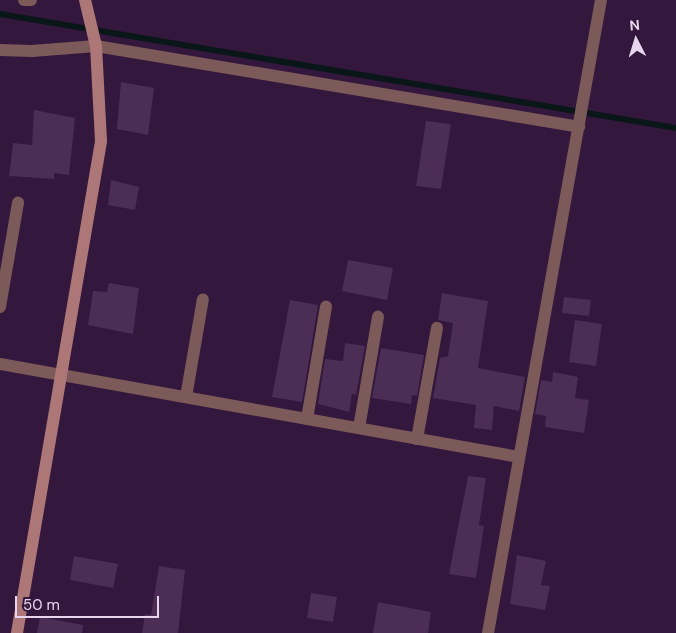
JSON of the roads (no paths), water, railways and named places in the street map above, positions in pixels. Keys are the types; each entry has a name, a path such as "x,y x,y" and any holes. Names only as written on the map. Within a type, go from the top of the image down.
{"street":[{"path":"24,0 31,0"},
{"path":"17,633 101,141 96,46 85,0"},
{"path":"488,633 601,0"},
{"path":"0,50 32,51 96,46 579,128"},
{"path":"0,307 18,203"},
{"path":"186,397 203,299"},
{"path":"307,419 326,306"},
{"path":"359,428 378,317"},
{"path":"417,439 437,328"},
{"path":"0,364 519,457"}],"waterway":[{"path":"0,14 676,128"}]}
